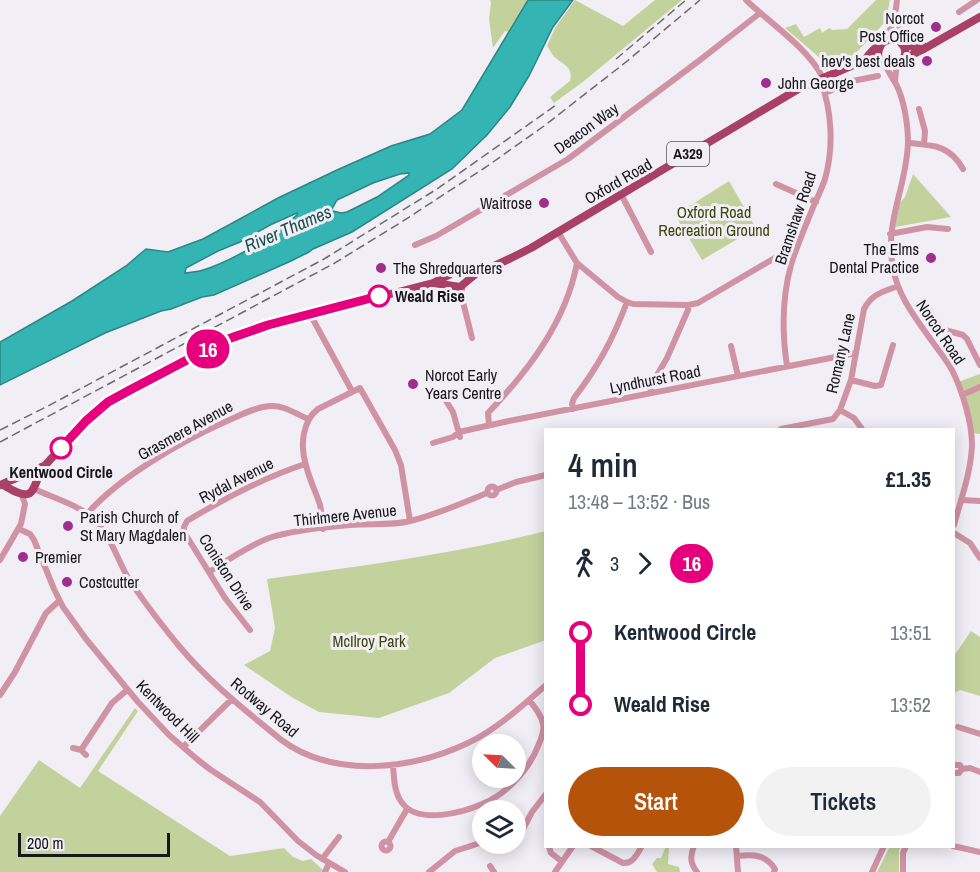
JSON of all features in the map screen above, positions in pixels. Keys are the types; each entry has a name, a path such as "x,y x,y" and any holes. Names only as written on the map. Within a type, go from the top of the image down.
{"main road":[{"path":"865,60 893,64 914,55 980,17"},
{"path":"884,63 878,55 878,49 890,39 896,39 918,48 927,47"},
{"name":"Oxford Road","path":"459,285 471,279 478,272 525,251 558,232 800,88 865,60 883,43"},
{"path":"901,61 904,52 902,43"},
{"path":"1,485 26,494 33,488 45,465 92,415 108,402 234,336 433,283 453,271 462,272 465,276 459,285"},
{"name":"Oxford Road","path":"462,272 478,272"},
{"path":"450,274 449,282 459,285"},
{"path":"433,283 459,285"},
{"path":"1,485 45,465"},
{"path":"26,474 32,476 33,488"},
{"path":"18,477 16,482 19,493"}],"street":[{"name":"Bramshaw Road","path":"746,0 818,67 830,116 831,132 825,179 798,244 786,295 783,336 787,366"},
{"path":"883,43 896,15 897,0"},
{"path":"959,12 977,0"},
{"name":"Deacon Way","path":"415,245 456,225 568,159 759,13"},
{"path":"896,15 902,43"},
{"name":"Norcot Road","path":"896,84 896,70 901,61"},
{"name":"Norcot Road","path":"884,63 903,102 908,143 890,234 893,270 908,308 951,368 958,382 971,433 970,462 955,521"},
{"path":"825,93 837,84 878,76"},
{"path":"919,109 925,131 924,144"},
{"path":"908,143 936,146 953,154 963,168"},
{"path":"776,184 816,202"},
{"path":"621,195 651,252"},
{"path":"890,234 944,226"},
{"path":"558,232 577,263 618,297 633,304 688,305 698,303 798,244"},
{"path":"489,425 488,413 527,370 550,333 571,289 577,263"},
{"path":"459,285 472,338"},
{"name":"Romany Lane","path":"840,410 851,380 862,314 868,302 880,293 898,286"},
{"path":"924,301 940,327 963,335 967,339 980,365"},
{"path":"573,409 574,398 601,360 616,331 627,302"},
{"path":"651,393 650,387 667,358 688,310 688,305"},
{"path":"310,314 352,391"},
{"path":"851,380 875,387 881,385 893,345"},
{"path":"731,346 738,376"},
{"name":"Lyndhurst Road","path":"433,443 489,425 856,353"},
{"path":"962,395 980,387"},
{"path":"323,529 320,507 305,464 303,446 305,428 312,413 357,389 362,390 395,450 401,465 410,521"},
{"path":"443,396 453,412 459,435"},
{"name":"Grasmere Avenue","path":"87,514 96,503 132,475 175,447 252,410 270,406 280,407 308,419"},
{"path":"786,428 833,419 840,410 854,418 861,428"},
{"name":"Rydal Avenue","path":"184,526 187,521 220,501 282,472 305,464"},
{"name":"Thirlmere Avenue","path":"209,572 268,538 352,525 410,521 488,493 487,490 490,488 496,490 516,482 544,475"},
{"path":"0,560 19,529 25,504 33,488"},
{"name":"Rodway Road","path":"33,488 87,514 101,527 128,576 167,632 208,677 285,743 312,757 355,766 393,765 431,757 469,742 500,723 544,688"},
{"path":"19,493 25,504"},
{"path":"961,500 980,501"},
{"name":"Coniston Drive","path":"184,526 184,531 225,598 250,630"},
{"name":"Kentwood Hill","path":"19,529 30,534 34,540 59,601 86,639 138,702 183,747 211,770 260,802 294,837 322,859 345,872"},
{"path":"955,534 970,543 980,558"},
{"path":"0,695 15,672 46,613 59,601"},
{"path":"73,748 83,753 112,703 128,690"},
{"path":"183,747 232,699"},
{"path":"393,765 398,798 407,809 419,814 434,815 463,811 483,804 511,785 536,753 543,735 543,723 529,700"},
{"path":"958,727 980,734"},
{"path":"955,765 960,765 962,769"},
{"path":"955,773 970,768 980,771"},
{"path":"526,823 544,797"},
{"path":"388,842 407,809"},
{"path":"322,859 339,837"},
{"path":"429,872 455,850 472,845"},
{"path":"955,846 980,852"},
{"path":"555,872 571,848"},
{"path":"595,848 627,864 640,854 642,848"},
{"path":"693,848 690,856 697,872"},
{"path":"736,848 738,872"},
{"path":"872,872 883,848"},
{"path":"903,872 905,848"},
{"path":"548,852 561,861"},
{"path":"738,856 755,855 770,861 776,870"},
{"path":"325,872 329,863"},
{"path":"617,872 623,863"}],"green space":[{"path":"490,0 528,0 509,32 505,31 493,48 489,19"},
{"path":"575,0 623,26 655,0 682,0 554,103 550,97 570,81 571,75 568,68 555,58 547,46 555,28"},
{"path":"876,0 890,0 885,22 859,50 844,61 827,64 785,28 796,24 804,37 820,28 822,33 829,28 832,30 847,29"},
{"path":"913,174 951,217 895,227 900,203 905,197"},
{"name":"Oxford Road Recreation Ground","path":"729,181 756,228 702,260 675,215"},
{"path":"980,374 980,434 971,433 958,382"},
{"name":"McIlroy Park","path":"544,531 544,641 495,658 449,693 379,718 319,712 293,698 244,665 270,651 275,628 267,579 442,553"},
{"path":"971,631 980,637 980,696 960,690 955,692 955,655"},
{"path":"135,708 138,711 98,771 230,856 284,848 293,857 303,861 311,859 323,870 322,872 0,872 0,816 39,760 80,788"},
{"path":"665,848 669,848 668,864 679,867 680,872 657,872 652,864 657,858 661,858"},
{"path":"889,848 900,848 899,872 877,872"}],"water":[{"name":"River Thames","path":"528,0 573,0 553,27 529,76 510,107 487,135 452,169 352,232 214,295 161,311 105,333 0,385 0,342 72,301 126,266 146,249 168,252 203,239 278,198 337,170 391,146 430,134 462,110","holes":["409,173 377,197 347,212 341,213 332,209 337,200 373,183","297,213 284,227 245,252 213,267 185,273 186,268"]}],"railway":[{"path":"616,59 686,0"},
{"path":"0,442 333,264 400,223 544,126 700,0"},
{"path":"0,430 324,259 437,189 556,105"}],"bus line":[{"name":"16","path":"61,448 76,430 108,402 225,340 268,325 379,296"}],"place":[{"name":"Norcot Post Office","path":"936,27"},
{"name":"hev's best deals","path":"927,61"},
{"name":"John George","path":"766,83"},
{"name":"Waitrose","path":"544,203"},
{"name":"The Elms Dental Practice","path":"931,258"},
{"name":"The Shredquarters","path":"381,268"},
{"name":"Weald Rise","path":"379,296"},
{"name":"Norcot Early Years Centre","path":"413,384"},
{"name":"Kentwood Circle","path":"61,448"},
{"name":"Parish Church of St Mary Magdalen","path":"68,526"},
{"name":"Premier","path":"23,557"},
{"name":"Costcutter","path":"67,582"}]}
